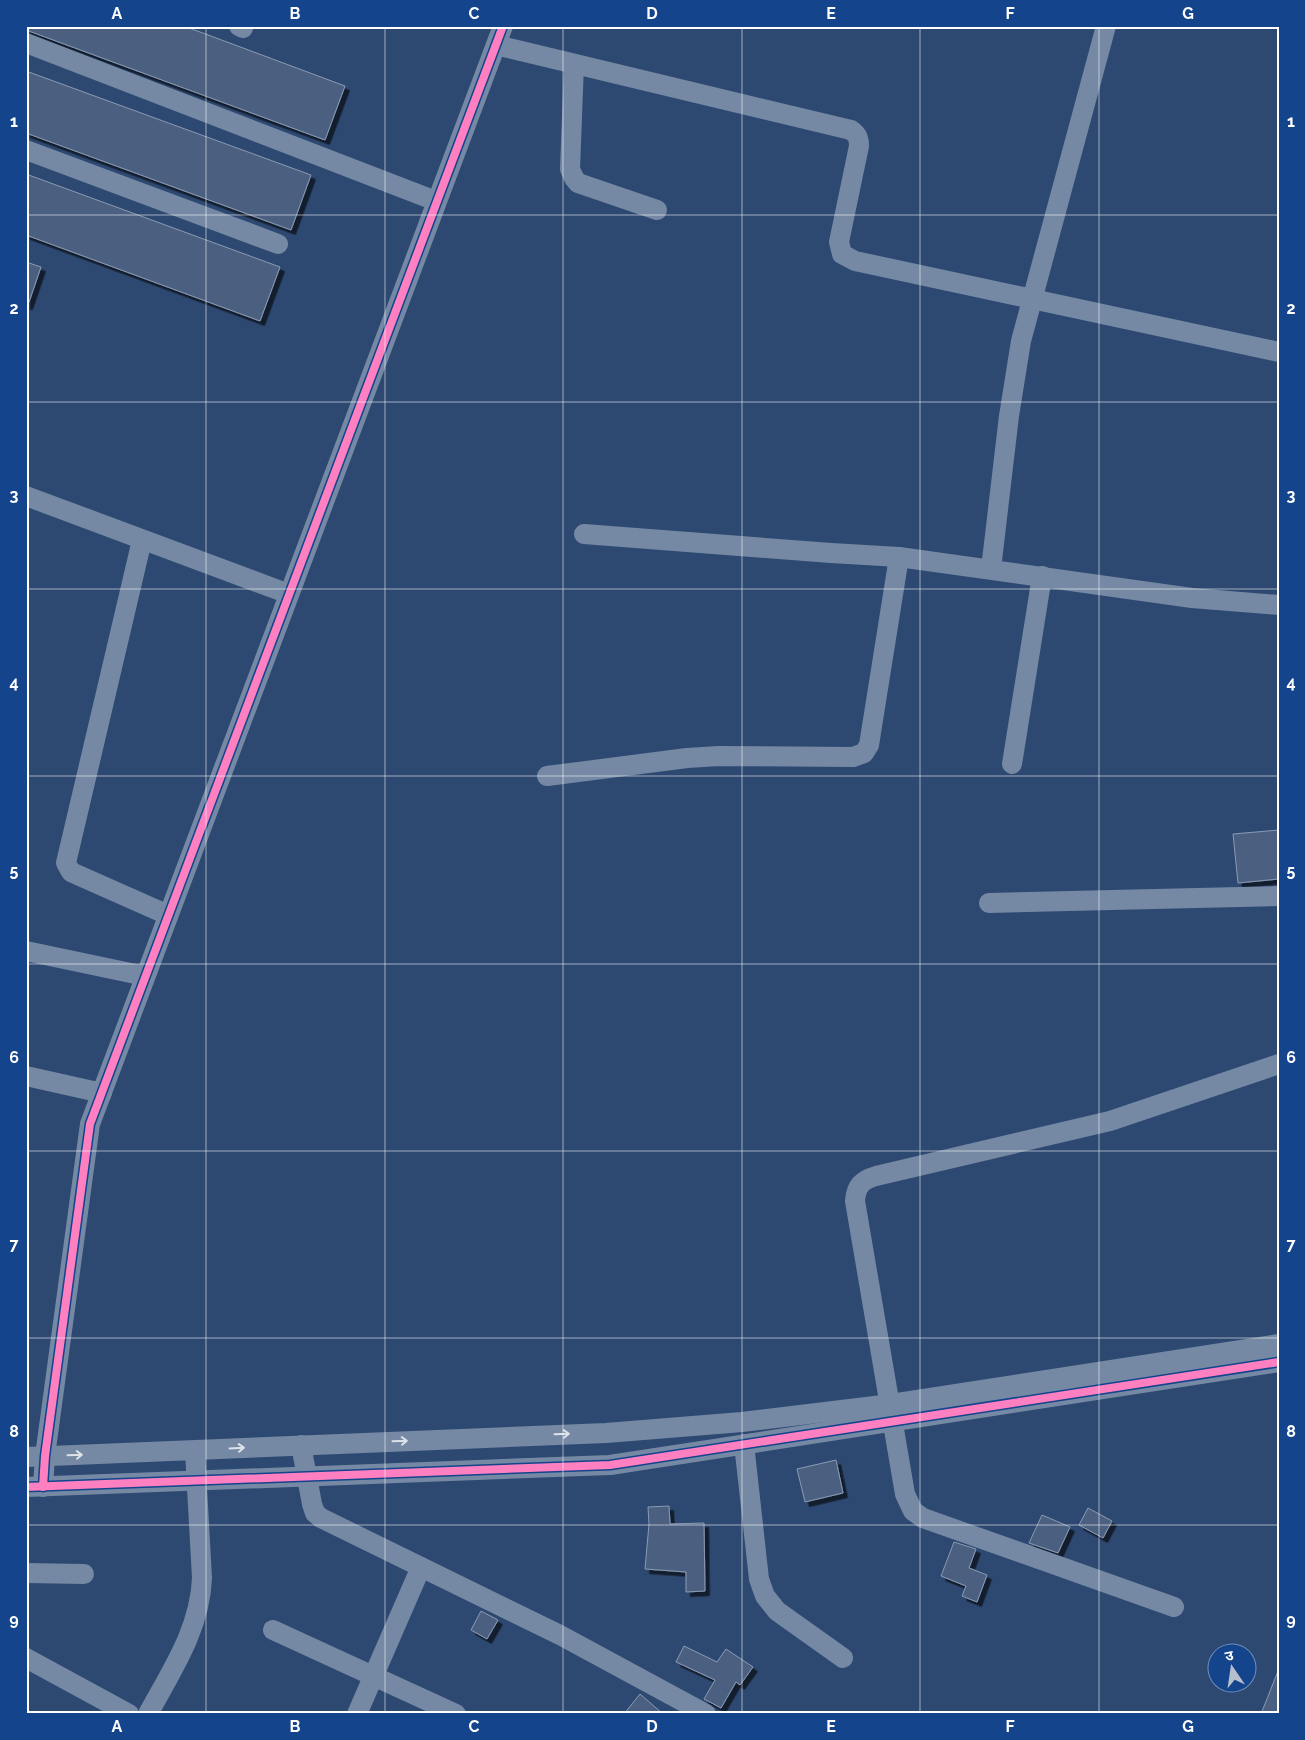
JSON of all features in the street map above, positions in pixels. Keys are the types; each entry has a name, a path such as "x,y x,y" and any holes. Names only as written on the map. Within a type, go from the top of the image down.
{"street":[{"path":"991,570 1015,375 1021,341 1106,26"},
{"path":"1279,352 855,261 842,254 839,242 859,146 859,139 852,130 574,64 499,35 90,1124 36,1456 35,1487 610,1465 744,1444 892,1412 1279,1344"},
{"path":"26,43 436,201"},
{"path":"574,64 570,169 574,178 578,183 657,210"},
{"path":"26,150 278,244"},
{"path":"26,496 289,594"},
{"path":"584,534 900,557 1192,598 1279,605"},
{"path":"142,540 66,863 71,872 168,915"},
{"path":"547,776 687,758 719,756 853,757 864,753 869,745 900,557"},
{"path":"1012,764 1042,576"},
{"path":"989,903 1279,896"},
{"path":"26,951 145,976"},
{"path":"1174,1607 923,1518 913,1511 906,1494 855,1201 856,1192 860,1184 876,1176 1110,1121 1279,1064"},
{"path":"26,1076 102,1093"},
{"path":"36,1456 606,1432 892,1412 1279,1362"},
{"path":"744,1444 759,1579 765,1596 777,1611 844,1658"},
{"path":"301,1445 312,1504 316,1513 321,1518 560,1635 706,1714"},
{"path":"148,1714 183,1650 193,1627 201,1596 202,1578 195,1450"},
{"path":"357,1714 421,1567"},
{"path":"26,1573 84,1574"},
{"path":"272,1630 456,1714"},
{"path":"26,1658 130,1714"}],"building":[{"path":"26,26 184,26 345,86 325,140 26,30"},
{"path":"26,71 311,175 291,230 26,133"},
{"path":"26,174 280,267 260,321 26,235"},
{"path":"26,262 41,267 28,305 26,305"},
{"path":"1279,830 1279,879 1238,883 1233,834"},
{"path":"836,1460 843,1493 805,1502 797,1469"},
{"path":"669,1506 670,1524 704,1523 705,1591 686,1592 686,1572 645,1569 649,1524 648,1507"},
{"path":"1088,1508 1112,1521 1103,1538 1079,1525"},
{"path":"1042,1515 1070,1527 1058,1553 1029,1543"},
{"path":"954,1542 976,1549 969,1568 987,1575 977,1602 962,1596 966,1586 941,1576"},
{"path":"481,1611 498,1620 487,1639 471,1630"},
{"path":"684,1646 717,1662 726,1649 753,1667 740,1685 736,1682 721,1708 704,1699 715,1680 676,1662"},
{"path":"1278,1671 1279,1714 1261,1714"},
{"path":"640,1694 663,1714 624,1714"}],"cycle path":[{"path":"43,1487 45,1456 90,1124 503,26"},
{"path":"26,1487 610,1465 1279,1362"}]}
